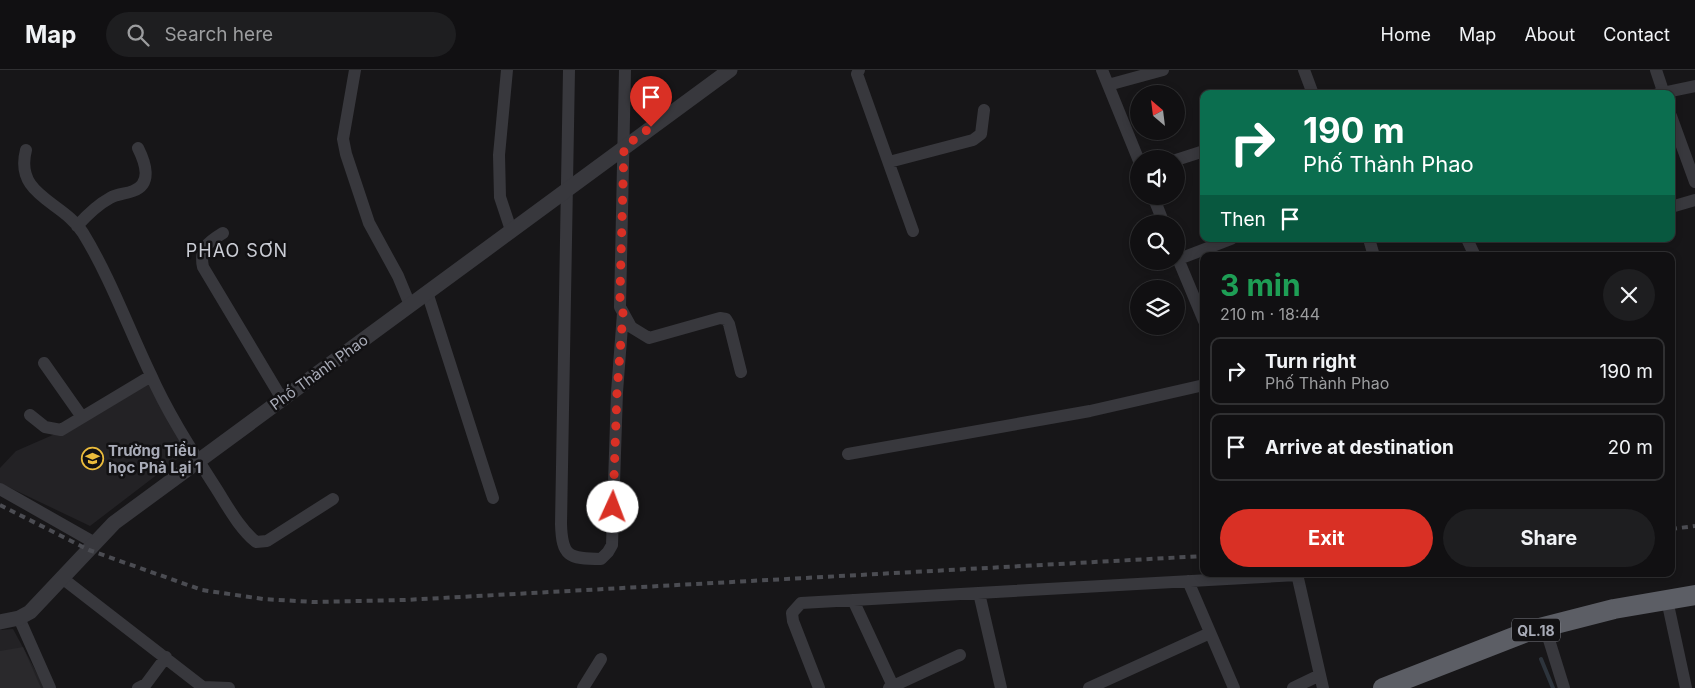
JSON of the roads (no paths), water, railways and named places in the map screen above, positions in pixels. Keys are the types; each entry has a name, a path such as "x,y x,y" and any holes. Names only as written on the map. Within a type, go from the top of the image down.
{"highway":[{"name":"QL.18","path":"1383,688 1460,657 1545,627 1614,609 1695,595"}],"street":[{"path":"355,70 344,131 346,154 369,223 398,276 410,305"},
{"path":"507,70 500,138 500,196 511,230"},
{"path":"569,70 570,187 561,524 562,545 569,554 577,557 601,559 612,545 617,392 623,313"},
{"path":"625,70 621,149 620,307 631,327 649,338 720,318 726,319 729,324 741,372"},
{"name":"Phố Thành Phao","path":"19,618 30,612 114,523 730,70"},
{"path":"859,70 857,74 914,231"},
{"path":"1102,70 1135,150"},
{"path":"1108,84 1163,70"},
{"path":"1304,70 1312,90"},
{"path":"1656,70 1660,90"},
{"path":"1675,90 1695,86"},
{"path":"888,162 973,140 981,134 984,110"},
{"path":"1675,127 1695,182"},
{"path":"77,226 92,210 111,197 135,191 144,182 147,171 138,148"},
{"path":"26,150 23,173 30,185 45,200 66,212 77,226 108,282 151,376 198,461 245,533 256,542 267,541 334,499"},
{"path":"1185,157 1200,152"},
{"path":"1675,207 1695,200"},
{"path":"223,233 203,248 203,267 282,399"},
{"path":"1185,253 1221,242"},
{"path":"1183,270 1200,312"},
{"path":"427,292 493,498"},
{"path":"44,363 82,417"},
{"path":"30,414 45,427 60,430 151,376"},
{"path":"848,454 1090,411 1200,386"},
{"path":"0,489 95,543"},
{"path":"819,688 792,613 801,603 1250,577"},
{"path":"1292,688 1322,682 1298,577"},
{"path":"62,578 166,657 203,688 229,688"},
{"path":"1188,581 1234,688"},
{"path":"980,593 1001,688"},
{"path":"853,600 891,687 960,655"},
{"path":"1667,600 1686,688"},
{"path":"0,622 19,618 50,688"},
{"path":"1545,627 1564,688"},
{"path":"1089,688 1210,633"},
{"path":"138,688 146,684 166,657"},
{"path":"583,688 601,659"}],"waterway":[{"path":"1541,659 1553,688"}],"railway":[{"path":"0,505 89,550 202,590 263,599 313,602 405,600 1200,556"},
{"path":"1675,528 1695,526"}],"place":[{"name":"Trường Tiểu học Phả Lại 1","path":"92,459"}],"district":[{"name":"PHAO SƠN","path":"237,250"}]}
